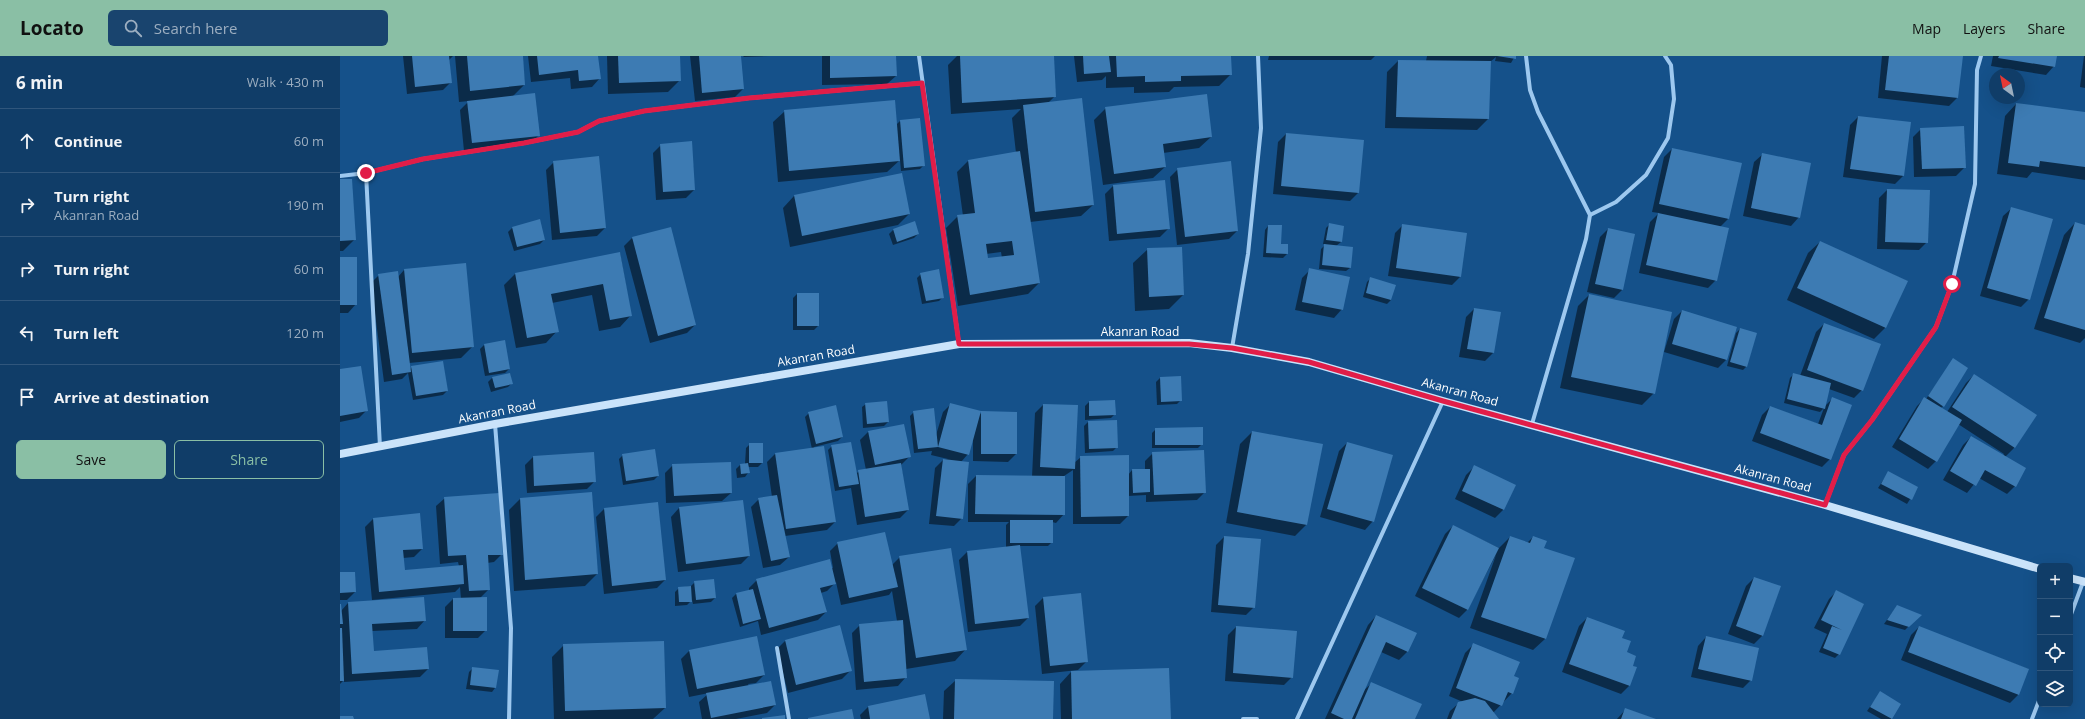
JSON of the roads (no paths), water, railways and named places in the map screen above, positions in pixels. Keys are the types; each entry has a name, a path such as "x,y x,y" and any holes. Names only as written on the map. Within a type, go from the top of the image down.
{"main road":[{"name":"Akanran Road","path":"340,454 495,424 959,344 1189,344 1232,348 1309,362 1443,401 1825,505 2037,568"},
{"path":"2073,579 2084,582"}],"street":[{"path":"919,56 959,344"},
{"path":"1232,348 1248,254 1261,128 1258,56"},
{"path":"1526,56 1530,90 1538,112 1590,215 1586,239 1532,424"},
{"path":"1590,215 1616,202 1646,175 1668,138 1674,99 1671,65 1665,56"},
{"path":"1825,505 1844,455 1872,420 1936,327 1952,284 1976,184 1977,70 1981,56"},
{"path":"340,176 366,173 423,159 524,143 578,132 599,121 644,111 749,98 922,83"},
{"path":"366,173 380,447"},
{"path":"1297,719 1443,401"},
{"path":"495,424 511,628 509,719"},
{"path":"2073,610 2084,582"},
{"path":"777,648 789,719"},
{"path":"2032,719 2037,706"},
{"path":"1243,719 1257,719"}]}
